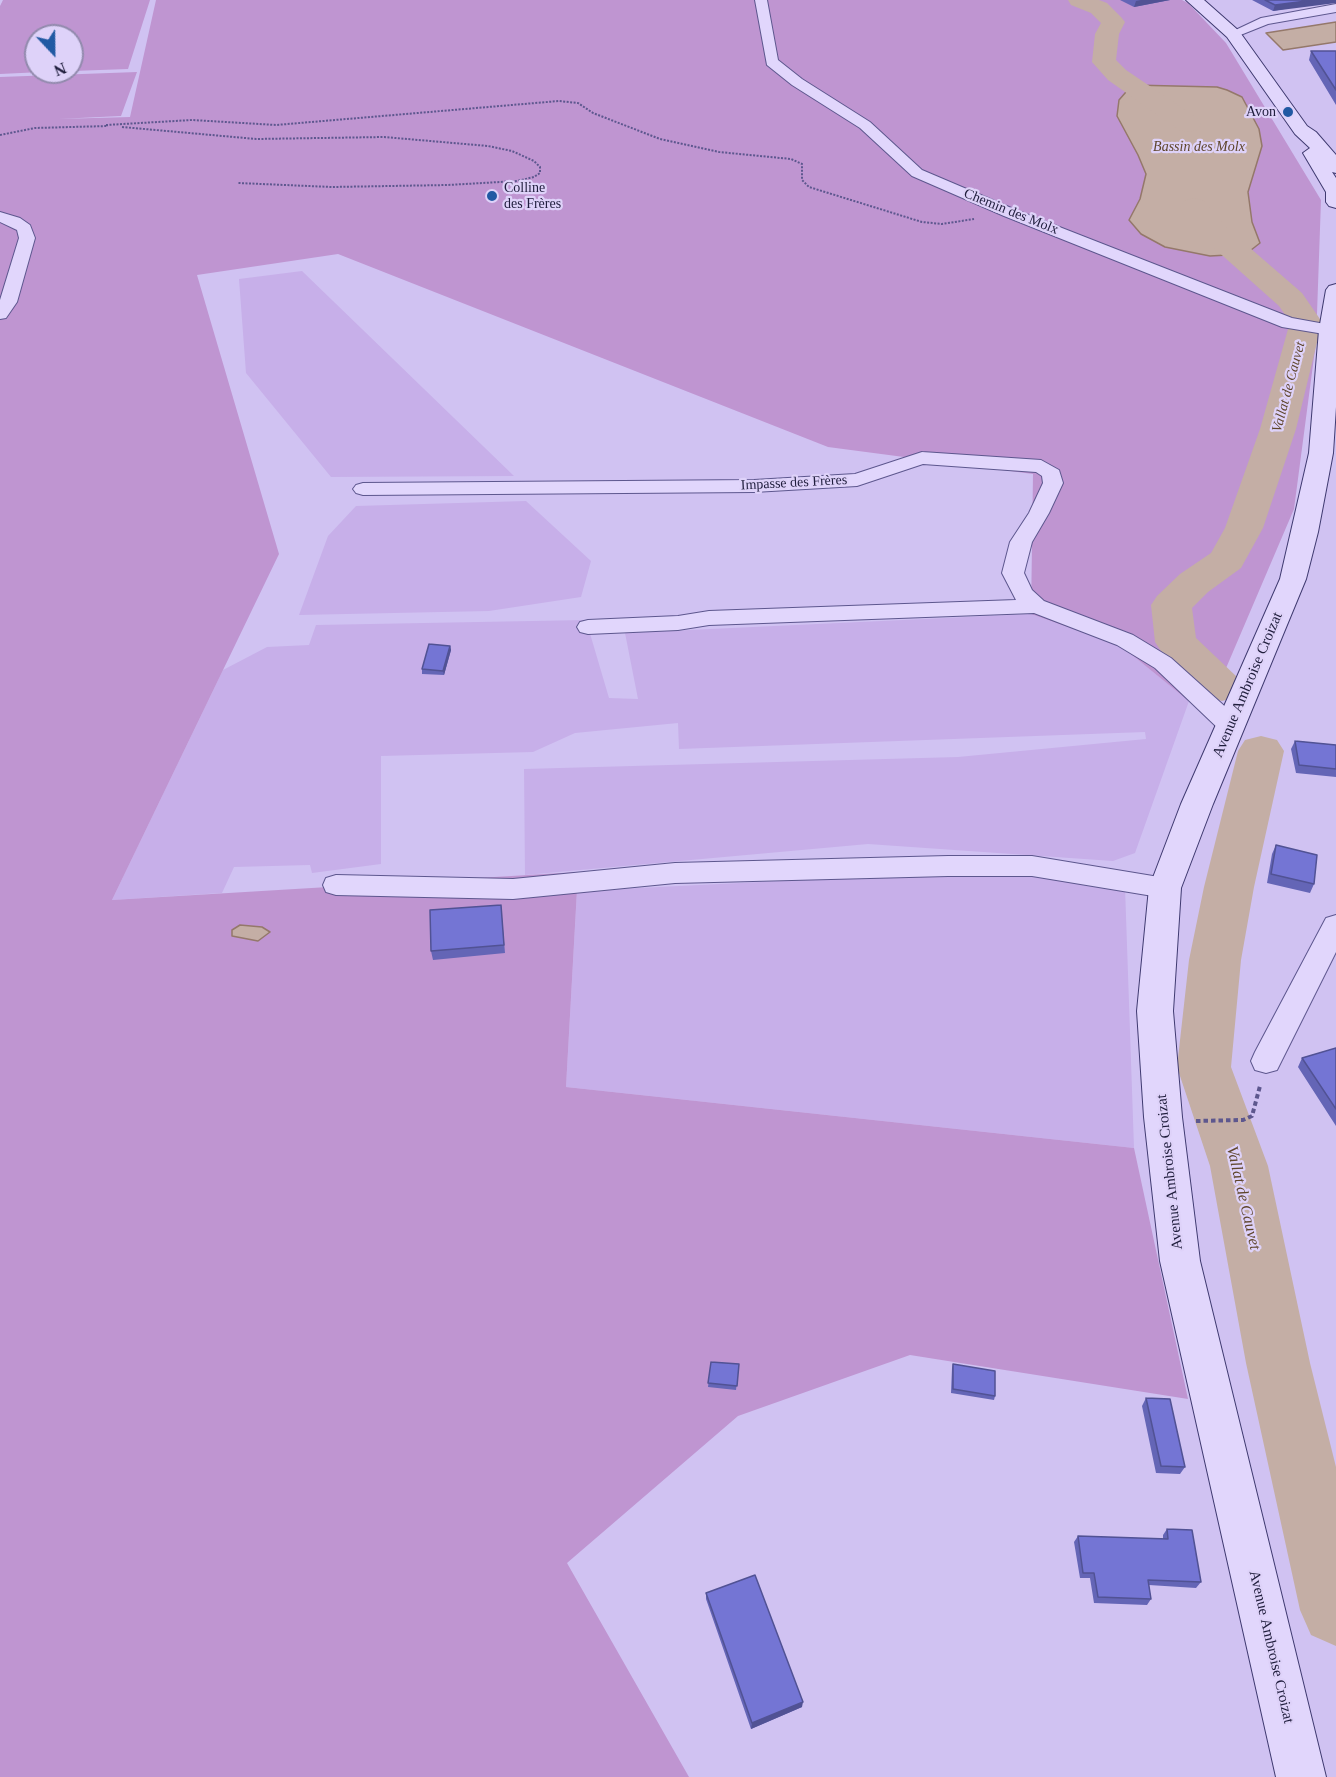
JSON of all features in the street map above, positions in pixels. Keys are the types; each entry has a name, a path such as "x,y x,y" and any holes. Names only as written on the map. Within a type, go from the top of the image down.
{"main road":[{"path":"1194,0 1211,12 1233,34 1301,130 1310,136 1336,167"},
{"path":"1301,130 1302,136 1336,196"},
{"name":"Avenue Ambroise Croizat","path":"1301,1777 1180,1261 1162,1117 1155,1011 1166,888 1197,804 1293,579 1329,445 1319,329 1336,290"},
{"name":"Avenue Ambroise Croizat","path":"1293,579 1322,535 1336,502"}],"street":[{"name":"Chemin des Molx","path":"761,0 772,62 797,82 865,126 917,173 1010,213 1319,329"},
{"path":"1282,2 1305,13"},
{"path":"1233,34 1265,21 1336,8"},
{"path":"1211,12 1237,19 1265,21"},
{"path":"0,217 14,221 24,228 27,238 8,302 0,314"},
{"name":"Impasse des Frères","path":"363,489 754,486 857,480 922,458 1041,466 1052,474 1053,483 1039,513 1021,542 1013,573 1022,593 1036,606"},
{"path":"588,627 708,618 1036,606 1125,640 1162,663 1231,726"},
{"path":"336,885 513,889 675,873 1032,866 1166,888"},
{"path":"1266,1060 1336,925"}],"path":[{"path":"0,135 35,128 192,120 276,125 559,101 578,103 593,113 634,131 660,139 719,152 790,159 802,164 802,180 809,187 922,222 942,224 1010,213"},
{"path":"106,125 256,139 384,137 488,146 512,151 534,161 540,167 540,173 534,177 517,181 332,187 238,183"},
{"path":"1193,1130 1192,1121 1243,1120 1252,1116 1266,1060"}],"shaded area":[{"path":"3,0 150,0 128,69 84,71 84,24 24,24 24,73 0,74 0,6"},
{"path":"156,0 1182,0 1188,3 1226,43 1321,200 1316,342 1294,509 1206,715 1121,646 1031,614 1033,474 828,447 338,254 197,275 279,554 112,900 578,872 566,1087 1134,1148 1188,1399 910,1355 738,1416 567,1563 689,1777 0,1777 0,77 24,76 24,84 84,84 84,74 137,72 121,116 58,119 130,117"},
{"path":"302,271 514,476 331,477 246,373 239,279"},
{"path":"526,501 591,561 581,597 489,611 299,615 328,536 356,506"},
{"path":"1031,614 1121,646 1189,701 1135,853 1113,861 868,844 525,875 524,769 958,757 1146,739 1145,732 679,749 678,723 575,733 533,752 381,756 381,864 312,873 310,865 234,867 222,893 112,900 223,670 267,647 309,645 316,625 586,620 609,698 638,699 625,633"},
{"path":"1026,869 1125,887 1134,1148 566,1087 577,891"}],"water":[{"path":"1336,22 1336,42 1283,50 1266,33"},
{"name":"Bassin des Molx","path":"1132,85 1217,87 1242,97 1259,129 1262,146 1248,192 1252,222 1260,243 1246,254 1210,256 1165,247 1141,234 1129,220 1140,199 1146,174 1117,116 1119,100"},
{"path":"240,925 262,927 270,932 258,941 232,936 232,930"}],"building":[{"path":"1265,0 1314,0 1275,5"},
{"path":"1311,51 1336,51 1336,90"},
{"path":"429,644 450,646 443,671 422,669"},
{"path":"1295,741 1336,745 1336,769 1299,765"},
{"path":"1276,845 1317,855 1314,884 1271,874"},
{"path":"501,905 504,945 431,951 430,910"},
{"path":"1336,1048 1336,1109 1302,1058"},
{"path":"711,1362 739,1364 737,1386 708,1383"},
{"path":"953,1364 995,1371 995,1396 953,1389"},
{"path":"1146,1398 1170,1399 1185,1467 1161,1466"},
{"path":"1167,1529 1192,1530 1201,1582 1148,1580 1151,1599 1098,1597 1094,1573 1083,1573 1078,1536 1168,1539"},
{"path":"755,1575 803,1702 752,1723 706,1593"}],"waterway":[{"name":"Vallat de Cauvet","path":"1079,0 1099,8 1113,22 1107,34 1104,62 1117,75 1188,124"},
{"name":"Vallat de Cauvet","path":"1194,207 1216,234 1291,300 1306,322 1278,429 1244,528 1227,560 1194,583 1171,605 1176,642 1222,687"},
{"name":"Vallat de Cauvet","path":"1261,751 1229,887 1215,960 1204,1067 1239,1166 1278,1363 1336,1610"}],"place":[{"name":"Avon","path":"1288,112"},
{"name":"Colline des Frères","path":"492,196"}]}
